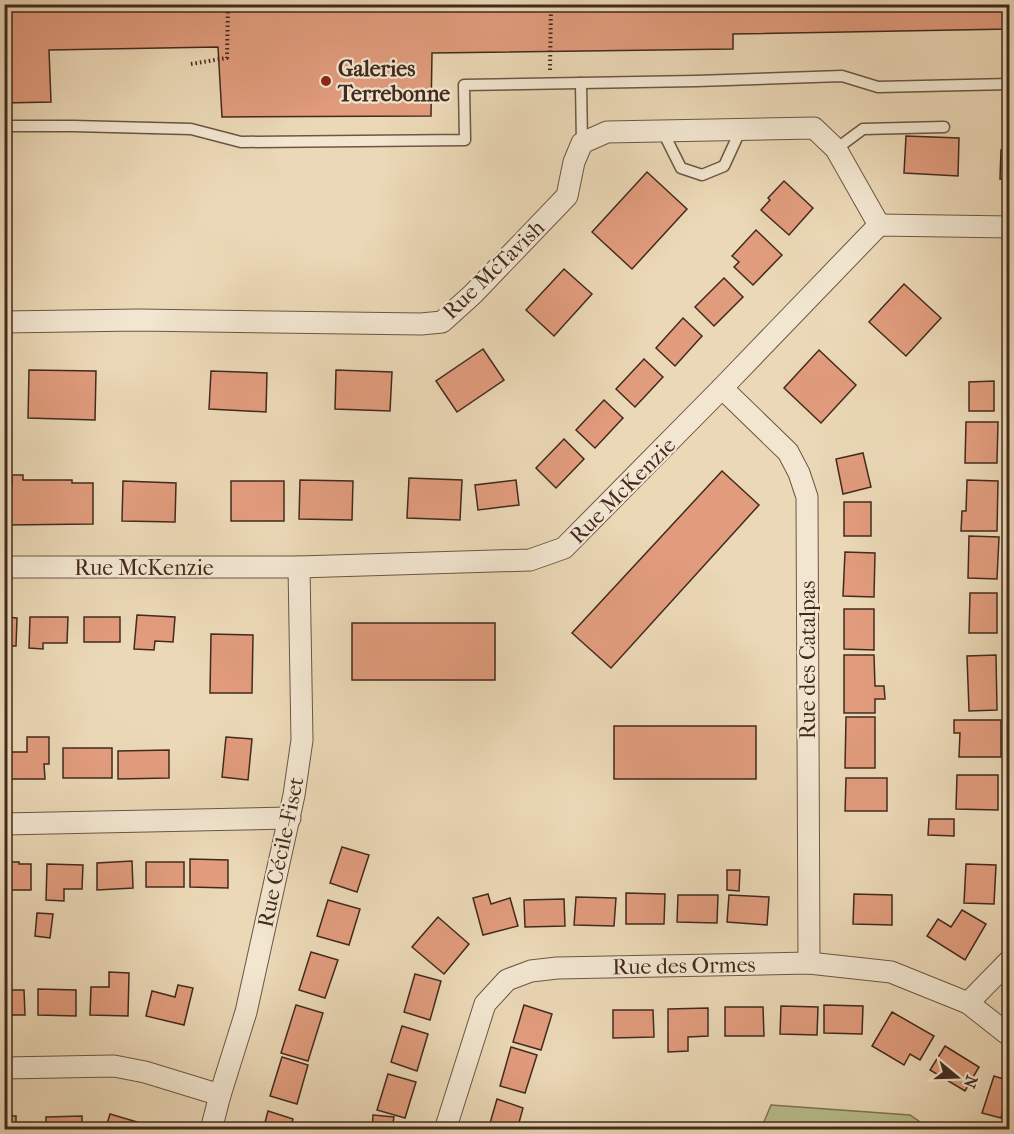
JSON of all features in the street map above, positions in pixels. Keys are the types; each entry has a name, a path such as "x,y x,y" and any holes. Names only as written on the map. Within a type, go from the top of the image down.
{"street":[{"path":"582,143 607,132 814,128 836,149 879,225 1010,227"},
{"name":"Rue McTavish","path":"4,322 138,320 421,324 442,322 473,294 567,196 574,162 582,143"},
{"name":"Rue McKenzie","path":"4,567 299,567 530,560 564,548 879,225"},
{"name":"Rue des Catalpas","path":"722,388 788,452 800,472 807,498 809,963"},
{"name":"Rue Cécile-Fiset","path":"211,1130 246,1012 290,818 302,740 299,567"},
{"path":"4,824 290,818"},
{"path":"968,1003 1010,960"},
{"name":"Rue des Ormes","path":"445,1130 485,1004 507,980 531,971 557,968 809,963 891,972 968,1003 1010,1036"},
{"path":"4,1068 114,1066 145,1072 220,1095"}],"lane":[{"path":"4,126 191,129 241,142 465,140 464,85 842,76 878,87 1010,84"},
{"path":"581,83 582,143"},
{"path":"836,149 863,129 944,127"},
{"path":"662,130 681,168 702,174 724,166 741,129"}],"path":[{"path":"190,64 227,58 228,4"},
{"path":"550,83 551,4"}],"green space":[{"path":"771,1105 910,1115 930,1129 761,1129"}],"building":[{"name":"Galeries Terrebonne","path":"4,4 1010,4 1010,29 733,34 733,49 432,53 431,116 222,117 218,47 49,50 51,102 4,103"},
{"path":"906,136 959,138 958,176 904,173"},
{"path":"1001,150 1010,150 1010,179 1000,179"},
{"path":"647,172 687,209 632,269 592,232"},
{"path":"784,181 813,208 789,235 761,210 770,200 768,198"},
{"path":"756,230 782,255 753,285 734,267 739,262 732,256"},
{"path":"564,269 592,294 554,336 526,310"},
{"path":"724,278 743,297 714,326 695,307"},
{"path":"904,284 941,318 906,356 869,322"},
{"path":"683,318 702,336 675,366 656,348"},
{"path":"483,349 504,380 457,412 436,381"},
{"path":"819,350 856,385 821,423 784,388"},
{"path":"644,359 663,377 635,407 616,389"},
{"path":"29,370 96,371 95,420 28,418"},
{"path":"336,370 392,372 390,411 335,409"},
{"path":"211,371 267,373 266,412 209,409"},
{"path":"994,381 994,411 969,411 969,382"},
{"path":"604,400 623,418 595,448 576,430"},
{"path":"966,422 998,422 997,463 965,463"},
{"path":"564,439 584,459 556,488 536,468"},
{"path":"863,453 871,487 843,494 836,459"},
{"path":"722,471 759,505 611,668 572,633"},
{"path":"12,475 23,475 23,480 72,480 72,483 93,483 93,524 4,525 4,485 12,485"},
{"path":"409,478 462,480 460,520 407,518"},
{"path":"300,480 353,481 352,520 299,519"},
{"path":"516,480 519,505 478,510 475,485"},
{"path":"967,480 998,481 997,531 961,531 962,511 966,511"},
{"path":"123,481 176,483 175,522 122,521"},
{"path":"231,481 284,481 284,521 231,521"},
{"path":"844,502 871,502 871,536 844,536"},
{"path":"969,536 999,537 997,579 968,578"},
{"path":"845,552 875,553 874,597 843,596"},
{"path":"970,593 997,593 997,633 969,633"},
{"path":"844,609 874,609 874,650 844,649"},
{"path":"137,615 175,617 173,642 155,641 154,650 134,649"},
{"path":"4,617 17,618 16,646 4,646"},
{"path":"30,617 68,617 67,643 43,643 43,649 29,648"},
{"path":"84,617 120,617 120,642 84,642"},
{"path":"352,623 495,623 495,680 352,680"},
{"path":"211,634 253,635 252,693 210,693"},
{"path":"844,655 874,655 875,686 884,686 885,699 875,699 875,713 844,713"},
{"path":"996,655 997,710 969,711 967,656"},
{"path":"846,717 875,717 875,768 845,768"},
{"path":"954,720 1001,720 1001,757 959,757 960,733 954,733"},
{"path":"614,726 756,726 756,779 614,779"},
{"path":"27,737 49,737 49,764 44,764 45,779 5,779 4,752 27,752"},
{"path":"226,737 252,739 248,780 222,777"},
{"path":"63,748 112,748 112,778 63,778"},
{"path":"169,750 169,778 118,779 118,751"},
{"path":"957,775 998,775 998,810 956,809"},
{"path":"846,778 887,778 887,811 845,811"},
{"path":"929,819 954,819 954,836 928,835"},
{"path":"342,847 369,855 357,892 330,883"},
{"path":"190,859 228,860 228,888 190,887"},
{"path":"132,861 133,888 97,890 97,863"},
{"path":"4,862 31,864 31,890 4,890"},
{"path":"146,862 184,862 184,887 146,887"},
{"path":"47,864 83,865 82,889 64,889 64,901 46,900"},
{"path":"966,864 996,865 994,904 964,903"},
{"path":"727,870 740,870 739,891 727,890"},
{"path":"626,893 665,894 664,924 626,924"},
{"path":"488,894 491,904 510,898 518,926 483,935 473,898"},
{"path":"854,894 892,895 892,925 853,924"},
{"path":"678,895 718,895 717,923 677,922"},
{"path":"729,895 769,897 767,925 727,922"},
{"path":"576,897 616,898 614,926 574,925"},
{"path":"564,899 565,926 525,927 524,900"},
{"path":"328,900 360,909 349,945 317,936"},
{"path":"962,910 986,924 965,960 927,936 938,919 951,927"},
{"path":"37,913 53,914 50,938 35,936"},
{"path":"438,917 469,944 444,974 412,947"},
{"path":"311,952 338,960 325,998 299,990"},
{"path":"109,972 129,973 128,1016 90,1015 91,987 109,987"},
{"path":"415,974 441,981 430,1020 404,1012"},
{"path":"178,985 193,988 184,1025 146,1016 152,991 175,997"},
{"path":"38,989 76,990 76,1016 38,1015"},
{"path":"4,990 24,990 25,1015 4,1015"},
{"path":"296,1005 323,1013 308,1061 281,1053"},
{"path":"524,1005 552,1014 541,1050 513,1042"},
{"path":"824,1005 863,1006 862,1034 824,1033"},
{"path":"781,1006 818,1007 817,1035 780,1034"},
{"path":"725,1007 763,1007 764,1036 725,1036"},
{"path":"708,1008 708,1036 688,1037 688,1051 668,1052 668,1009"},
{"path":"613,1010 653,1010 654,1037 613,1038"},
{"path":"892,1012 934,1036 920,1060 910,1054 904,1065 872,1046"},
{"path":"402,1026 428,1034 417,1071 391,1062"},
{"path":"945,1046 979,1067 965,1091 930,1070"},
{"path":"511,1047 537,1055 525,1093 500,1086"},
{"path":"282,1057 308,1065 297,1104 270,1096"},
{"path":"388,1074 416,1082 405,1118 377,1110"},
{"path":"994,1076 1010,1081 1010,1111 1003,1109 1001,1118 982,1113"},
{"path":"497,1099 523,1108 517,1130 488,1130"},
{"path":"268,1111 293,1119 290,1130 263,1130"},
{"path":"110,1114 161,1129 161,1130 105,1130"},
{"path":"373,1115 394,1117 392,1128 400,1130 372,1130"},
{"path":"4,1116 16,1116 16,1130 4,1130"},
{"path":"82,1116 82,1130 46,1130 46,1117"}],"place":[{"name":"Galeries Terrebonne","path":"326,81"}]}
